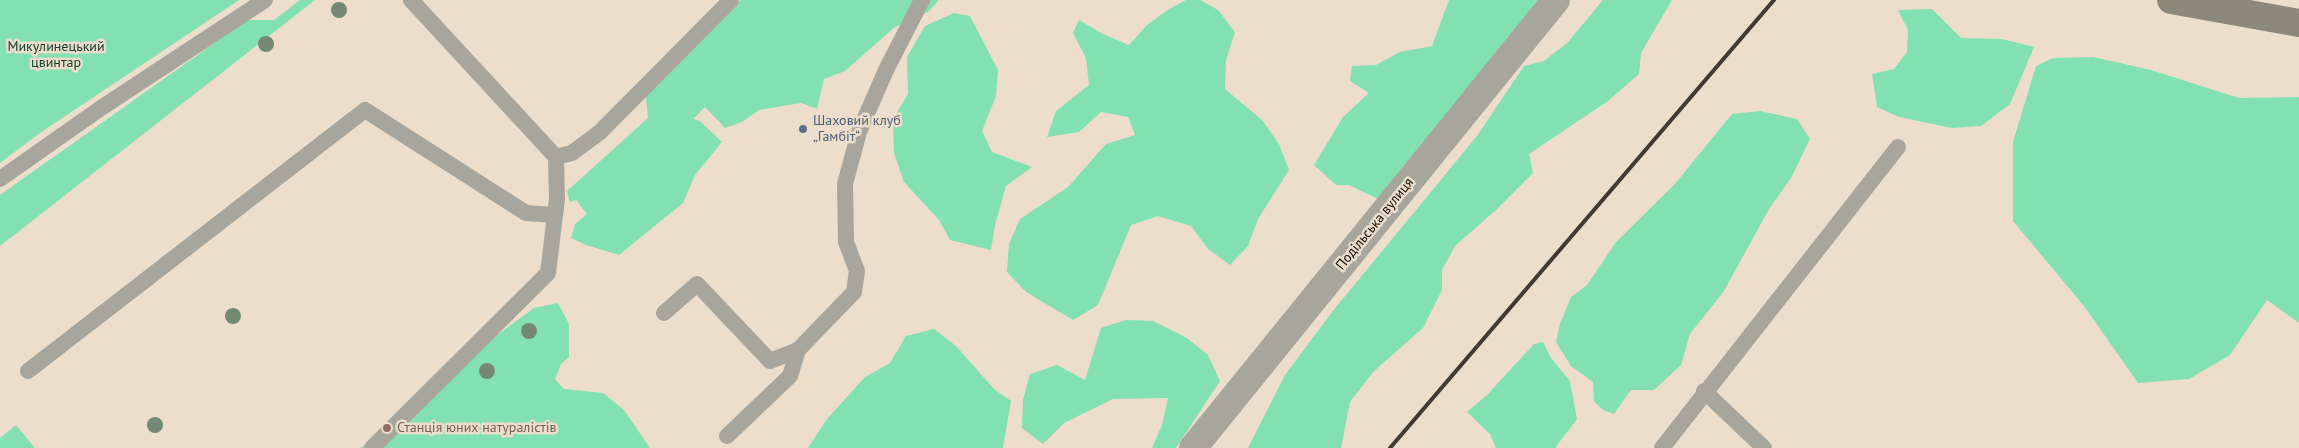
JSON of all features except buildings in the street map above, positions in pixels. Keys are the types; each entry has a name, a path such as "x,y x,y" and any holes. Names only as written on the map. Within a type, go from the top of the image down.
{"main road":[{"path":"2171,0 2299,23"}],"street":[{"name":"Подільська вулиця","path":"1193,448 1556,0"}],"lane":[{"path":"0,179 101,108 265,0"},
{"path":"372,448 548,273 555,215 556,157 411,0"},
{"path":"556,157 572,153 600,132 731,0"},
{"path":"664,313 697,284 770,361 798,350 854,292 857,271 846,242 845,184 859,132 886,70 922,0"},
{"path":"28,371 365,110 526,213 555,215"},
{"path":"1662,448 1704,391 1898,147"},
{"path":"727,436 790,376 798,350"},
{"path":"1704,391 1764,448"}],"green space":[{"name":"Микулинецький цвинтар","path":"0,0 239,0 37,135 0,163"},
{"path":"300,0 315,0 0,246 0,195 247,20 274,20"},
{"path":"741,0 939,0 928,12 895,27 845,71 824,79 817,109 801,103 759,110 742,122 725,128 705,107 693,119 700,121 722,142 695,175 683,203 619,255 586,245 571,238 575,224 587,214 576,200 570,202 567,191 648,118 646,99 648,89"},
{"path":"1186,0 1200,0 1218,10 1235,32 1226,60 1225,89 1262,120 1279,144 1289,170 1258,219 1248,246 1230,265 1208,249 1191,226 1158,216 1131,225 1098,305 1073,320 1026,292 1007,272 1009,244 1020,219 1068,187 1106,144 1135,135 1128,117 1101,112 1079,132 1047,137 1056,111 1089,85 1086,58 1073,33 1079,20 1103,34 1129,45 1147,25 1169,9"},
{"path":"1449,0 1542,0 1382,201 1349,185 1336,185 1314,165 1343,117 1369,93 1350,81 1352,66 1376,65 1400,52 1432,46"},
{"path":"1603,0 1672,0 1641,53 1639,74 1608,101 1529,154 1533,173 1496,210 1455,246 1442,270 1442,290 1423,328 1373,372 1350,402 1341,448 1248,448 1285,375 1332,312 1477,136 1524,66 1544,61 1568,42"},
{"path":"1932,9 1961,38 2002,39 2034,47 2010,104 1981,126 1952,128 1899,117 1877,107 1872,74 1894,69 1907,52 1908,30 1898,10"},
{"path":"954,13 970,16 998,70 996,96 982,131 992,152 1032,167 1006,186 995,225 991,250 950,240 939,220 904,182 894,153 893,119 908,94 907,57 925,26"},
{"path":"2093,57 2151,70 2239,98 2299,97 2299,323 2267,300 2230,355 2189,379 2138,383 2084,306 2013,221 2013,142 2036,66 2053,58"},
{"path":"1760,111 1797,119 1810,139 1791,178 1769,209 1724,291 1690,334 1681,365 1654,390 1631,390 1614,414 1603,410 1594,401 1593,382 1571,366 1556,342 1560,324 1571,297 1587,285 1616,242 1674,185 1732,114"},
{"path":"558,303 569,324 569,357 561,364 555,379 564,389 603,393 624,410 650,448 361,448 379,434 414,418 427,402 489,341 534,308"},
{"path":"1126,320 1153,321 1187,338 1208,355 1220,381 1176,448 1152,448 1162,425 1168,398 1113,399 1064,423 1043,444 1022,428 1023,400 1030,374 1057,365 1085,380 1101,328"},
{"path":"934,329 956,346 994,389 1011,401 1003,448 808,448 827,419 865,377 890,363 906,336"},
{"path":"1543,342 1551,358 1570,381 1577,419 1555,448 1496,448 1490,434 1467,412 1487,395 1534,344"},
{"path":"16,425 35,448 0,448 0,438"}],"railway":[{"path":"1390,448 1774,0"}],"place":[{"name":"Шаховий клуб „Гамбіт“","path":"803,129"},
{"name":"Станція юних натуралістів","path":"387,428"}]}
